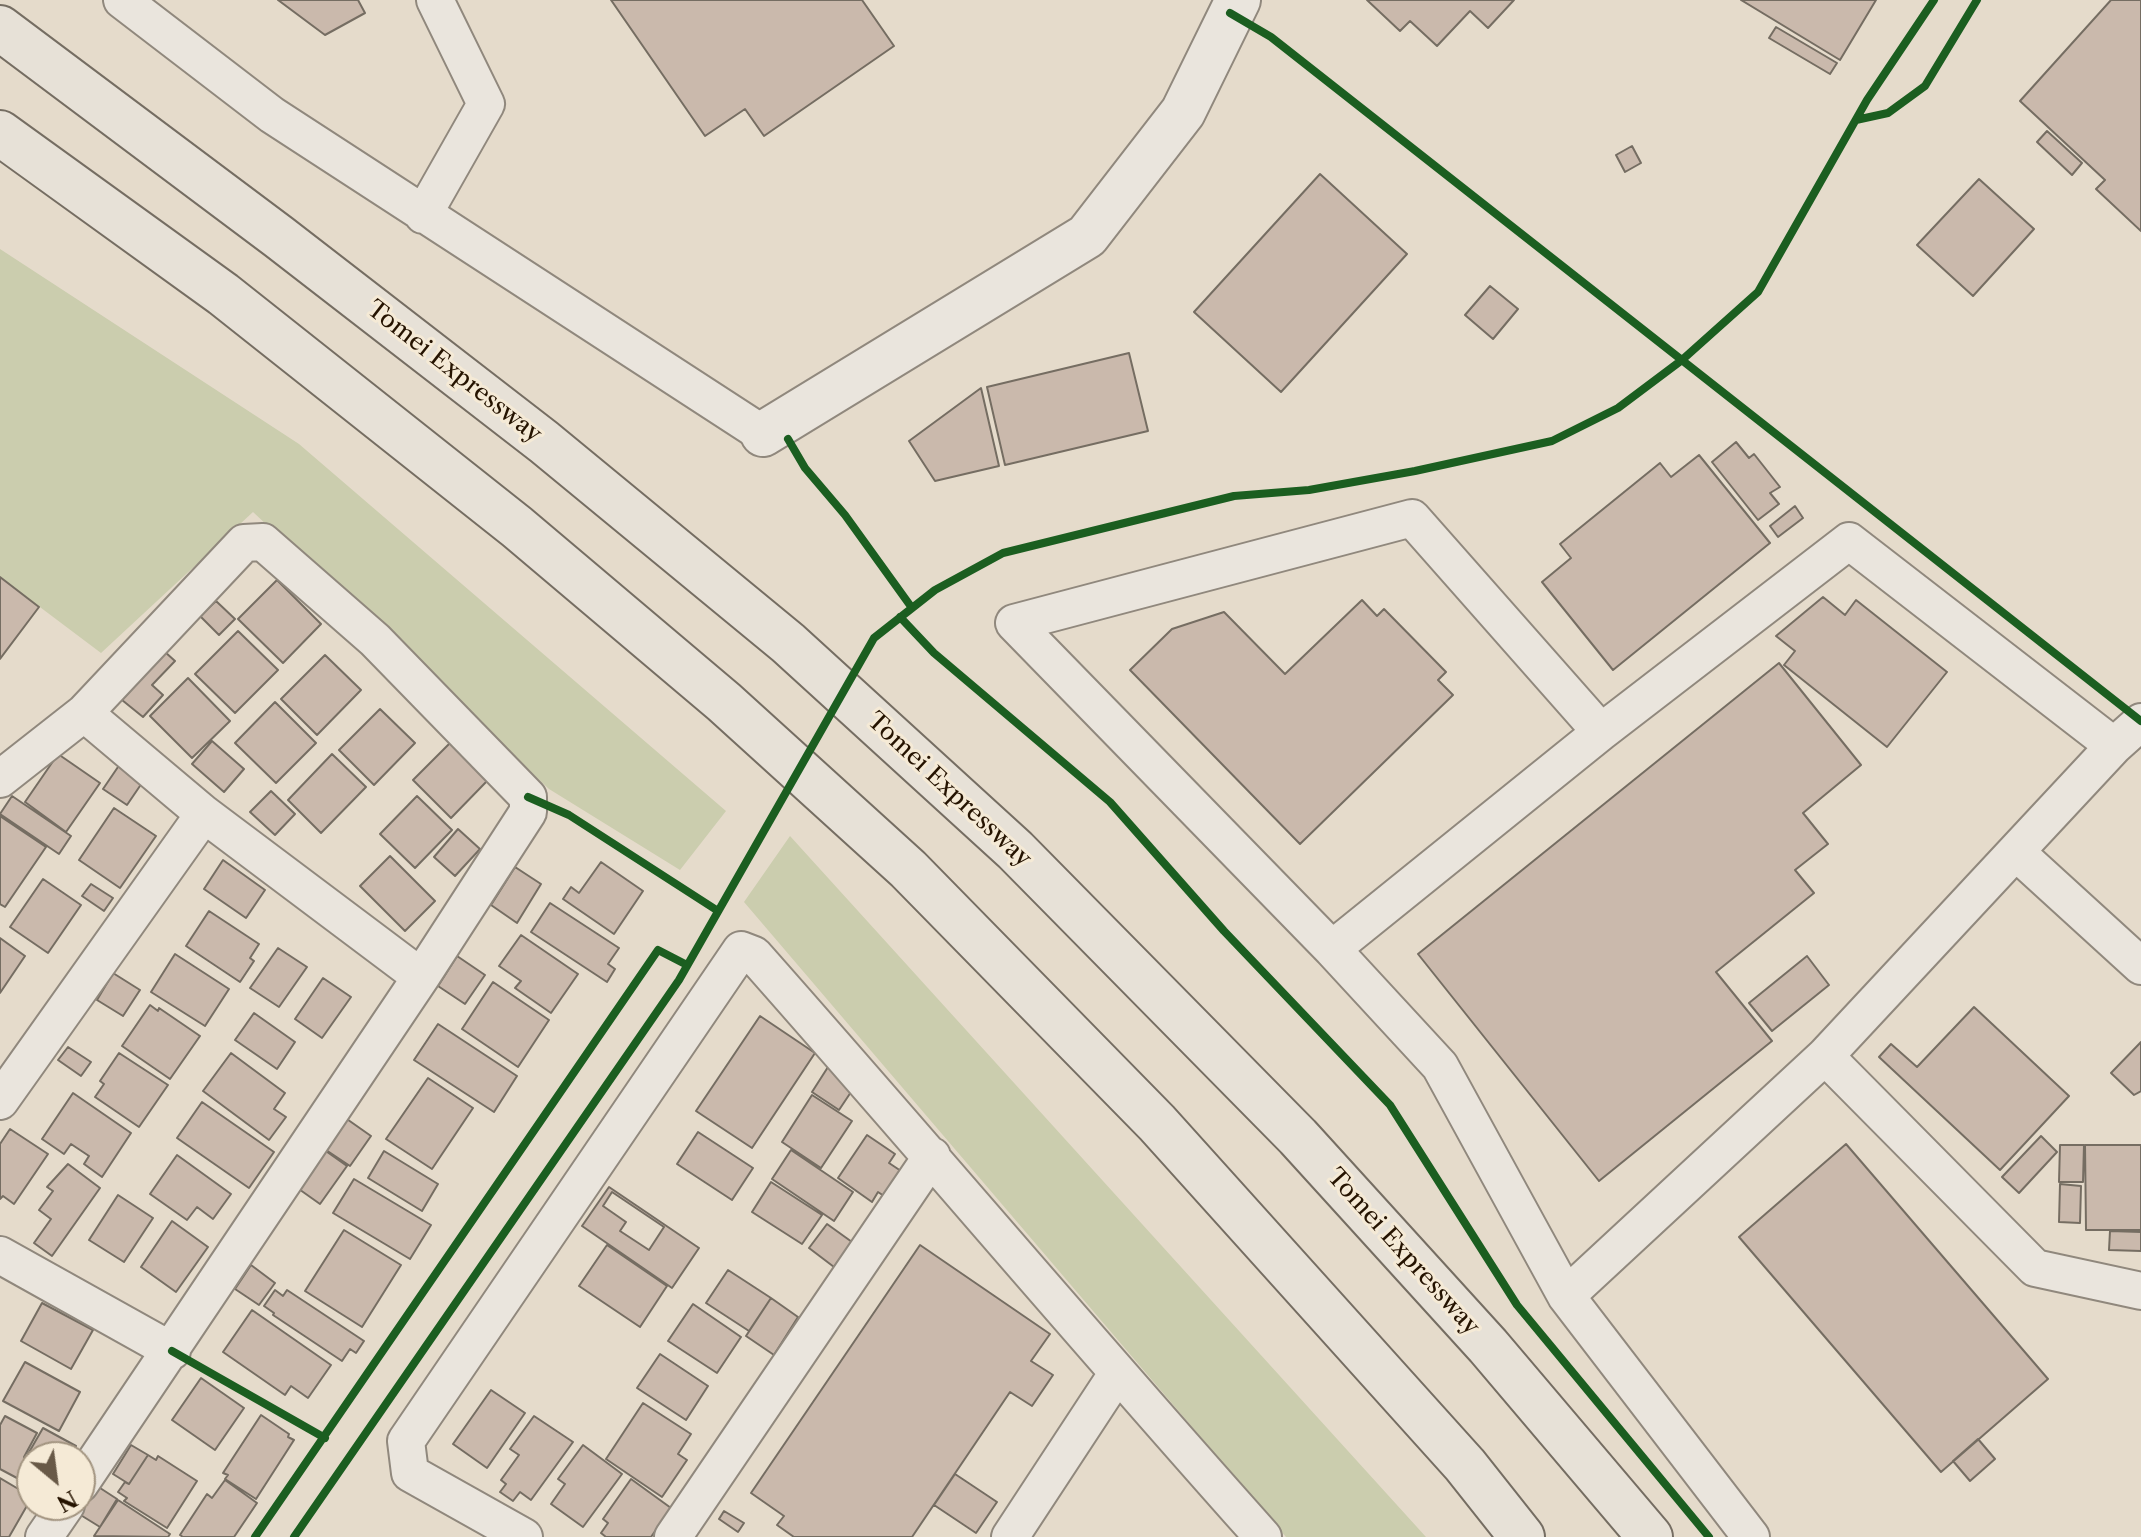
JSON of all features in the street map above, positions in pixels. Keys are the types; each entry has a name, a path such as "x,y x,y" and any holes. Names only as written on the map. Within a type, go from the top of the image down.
{"highway":[{"name":"Tomei Expressway","path":"0,28 279,237 544,442 788,643 1015,850 1298,1137 1488,1346 1650,1537"},
{"path":"0,133 223,294 517,527 724,702 908,869 1157,1123 1465,1465 1522,1537"}],"street":[{"path":"122,0 272,115 763,434 1087,236 1183,112 1238,0"},
{"path":"423,215 486,104 435,0"},
{"path":"1601,732 1412,518 1014,623 1332,949 1440,1066 1566,1296 1751,1537"},
{"path":"1332,949 1601,732 1849,541 2114,746"},
{"path":"0,779 84,713 244,543 263,542 375,640 528,797 528,812 421,977 96,1461"},
{"path":"84,713 204,814 421,977"},
{"path":"1566,1296 1825,1056 2114,746 2141,722"},
{"path":"0,1101 204,814"},
{"path":"2016,852 2141,966"},
{"path":"524,1537 410,1473 406,1441 741,950 754,955 932,1156 1117,1374 1263,1537"},
{"path":"1825,1056 2035,1268 2141,1291"},
{"path":"673,1537 932,1156"},
{"path":"0,1255 172,1351"},
{"path":"1010,1537 1117,1374"}],"green space":[{"path":"0,249 299,444 726,811 680,870 549,789 253,512 101,653 0,577"},
{"path":"790,836 1426,1537 1286,1537 744,902"}],"building":[{"path":"278,0 358,0 365,13 325,35"},
{"path":"611,0 862,0 894,46 764,136 745,109 705,136"},
{"path":"1367,0 1514,0 1488,28 1470,11 1437,46 1410,21 1400,31"},
{"path":"1741,0 1876,0 1840,60"},
{"path":"2111,0 2141,0 2141,231 2096,189 2105,180 2020,101"},
{"path":"1776,27 1837,63 1830,74 1769,38"},
{"path":"2047,131 2082,163 2072,175 2037,142"},
{"path":"1632,146 1641,163 1625,172 1616,155"},
{"path":"1320,174 1407,254 1281,392 1194,312"},
{"path":"1979,179 2034,229 1973,296 1917,245"},
{"path":"1490,286 1518,309 1493,339 1465,315"},
{"path":"1129,353 1148,431 1005,465 987,387"},
{"path":"981,388 999,466 935,481 909,441"},
{"path":"1736,442 1749,458 1754,454 1780,487 1770,493 1779,504 1758,520 1712,462"},
{"path":"1699,455 1770,543 1613,670 1542,582 1571,558 1560,544 1660,463 1671,477"},
{"path":"1795,506 1803,518 1778,537 1770,526"},
{"path":"0,577 39,607 0,659"},
{"path":"277,580 321,624 283,663 238,619"},
{"path":"1823,597 1845,615 1856,600 1947,672 1887,747 1784,665 1795,651 1776,636"},
{"path":"1362,600 1377,616 1384,609 1446,672 1438,680 1453,695 1300,844 1130,670 1172,629 1224,612 1285,674"},
{"path":"216,601 235,619 219,635 200,616"},
{"path":"238,631 278,670 235,713 195,674"},
{"path":"165,652 175,661 152,685 163,695 143,717 122,700"},
{"path":"325,655 361,690 317,735 281,699"},
{"path":"1779,663 1861,765 1803,813 1828,844 1795,870 1814,893 1716,972 1772,1041 1599,1181 1418,954"},
{"path":"188,678 230,721 192,758 150,716"},
{"path":"275,702 316,743 276,783 235,743"},
{"path":"380,709 415,743 374,785 339,750"},
{"path":"212,741 244,769 224,792 192,764"},
{"path":"450,743 487,781 451,818 413,780"},
{"path":"58,754 100,783 66,832 25,802"},
{"path":"332,754 366,787 321,833 288,800"},
{"path":"120,764 144,780 127,805 103,789"},
{"path":"271,791 295,814 275,835 250,812"},
{"path":"12,796 71,836 59,854 0,814"},
{"path":"417,796 452,830 415,868 380,834"},
{"path":"114,808 156,836 120,888 79,860"},
{"path":"0,816 46,847 5,907 0,904"},
{"path":"458,829 480,849 455,876 434,857"},
{"path":"390,856 435,901 405,931 360,886"},
{"path":"223,860 265,890 246,918 204,889"},
{"path":"601,862 643,891 614,934 563,899 571,887 579,893"},
{"path":"515,867 541,884 517,923 491,905"},
{"path":"43,879 81,905 48,953 10,927"},
{"path":"91,884 113,898 104,911 82,896"},
{"path":"550,903 619,948 608,964 615,969 607,982 531,932"},
{"path":"209,911 259,944 250,958 254,961 240,982 186,946"},
{"path":"521,935 578,974 551,1013 515,988 521,981 499,966"},
{"path":"0,938 25,956 0,993"},
{"path":"278,948 307,967 279,1007 250,988"},
{"path":"175,954 229,989 205,1026 151,992"},
{"path":"457,956 485,975 465,1004 438,986"},
{"path":"1807,956 1829,985 1772,1031 1749,1003"},
{"path":"113,973 140,990 123,1016 97,1000"},
{"path":"323,978 351,997 322,1038 295,1019"},
{"path":"493,982 549,1020 518,1067 462,1029"},
{"path":"150,1005 200,1036 170,1079 122,1046"},
{"path":"1974,1007 2069,1096 2000,1170 1879,1057 1891,1044 1917,1067"},
{"path":"254,1013 295,1042 277,1069 235,1040"},
{"path":"760,1016 815,1053 752,1148 696,1111"},
{"path":"438,1024 517,1076 494,1112 414,1060"},
{"path":"2141,1042 2141,1091 2134,1095 2111,1073"},
{"path":"68,1047 91,1062 81,1076 58,1060"},
{"path":"119,1053 168,1085 139,1127 95,1097 104,1084 100,1081"},
{"path":"231,1053 285,1093 274,1109 286,1117 269,1140 203,1091"},
{"path":"828,1067 855,1086 839,1110 812,1092"},
{"path":"428,1078 473,1108 432,1169 386,1139"},
{"path":"73,1093 131,1133 102,1177 84,1164 89,1156 71,1144 64,1154 42,1139"},
{"path":"812,1095 852,1121 821,1168 782,1142"},
{"path":"202,1102 274,1152 249,1188 177,1138"},
{"path":"344,1117 371,1136 350,1166 323,1148"},
{"path":"10,1129 48,1154 14,1204 3,1196 0,1199 0,1144"},
{"path":"698,1132 753,1168 732,1200 677,1164"},
{"path":"867,1135 895,1154 889,1163 901,1171 884,1196 878,1192 872,1202 838,1178"},
{"path":"2041,1136 2057,1152 2019,1193 2002,1177"},
{"path":"1846,1144 2048,1379 1941,1472 1739,1237"},
{"path":"2060,1145 2084,1145 2083,1182 2059,1182"},
{"path":"2085,1145 2141,1145 2141,1230 2086,1230"},
{"path":"323,1149 347,1166 320,1204 296,1187"},
{"path":"791,1150 853,1192 834,1221 772,1179"},
{"path":"384,1151 438,1184 422,1211 368,1178"},
{"path":"177,1155 231,1194 213,1219 197,1207 187,1220 150,1194"},
{"path":"68,1164 100,1188 52,1256 34,1243 51,1219 39,1210 53,1191 47,1187"},
{"path":"354,1179 431,1225 410,1259 333,1213"},
{"path":"771,1182 822,1215 802,1244 752,1212"},
{"path":"2060,1184 2081,1186 2080,1223 2059,1222"},
{"path":"609,1187 699,1248 672,1288 582,1226","holes":["612,1192 664,1227 649,1250 620,1231 626,1222 603,1206"]},
{"path":"118,1195 153,1218 124,1262 89,1240"},
{"path":"172,1221 208,1247 176,1292 141,1267"},
{"path":"827,1224 852,1242 834,1267 809,1248"},
{"path":"344,1230 401,1265 362,1327 305,1291"},
{"path":"2110,1231 2141,1232 2141,1251 2109,1250"},
{"path":"607,1245 667,1286 640,1327 579,1286"},
{"path":"920,1245 1050,1334 1031,1361 1053,1375 1032,1406 1010,1392 912,1537 794,1537 777,1525 784,1516 751,1493"},
{"path":"251,1265 275,1283 259,1305 235,1289"},
{"path":"728,1270 771,1298 749,1331 706,1303"},
{"path":"275,1290 283,1296 287,1290 364,1341 356,1353 350,1349 342,1361 273,1315 264,1306"},
{"path":"771,1298 798,1317 774,1355 746,1336"},
{"path":"42,1303 93,1330 71,1369 21,1341"},
{"path":"693,1304 741,1337 717,1373 668,1341"},
{"path":"252,1310 331,1365 308,1398 291,1386 285,1395 223,1352"},
{"path":"660,1354 708,1386 686,1420 637,1388"},
{"path":"25,1362 80,1392 59,1431 3,1401"},
{"path":"201,1378 244,1408 215,1450 172,1420"},
{"path":"491,1390 525,1413 487,1468 453,1444"},
{"path":"643,1403 691,1434 678,1454 687,1460 662,1497 606,1459"},
{"path":"261,1415 294,1440 256,1499 225,1479 228,1475 223,1473"},
{"path":"5,1416 37,1433 33,1441 16,1441 16,1478 0,1469 0,1425"},
{"path":"534,1416 573,1442 531,1500 520,1492 513,1501 500,1492 506,1484 501,1480 519,1455 510,1449"},
{"path":"43,1428 67,1441 36,1441"},
{"path":"1978,1439 1995,1459 1970,1481 1953,1461"},
{"path":"131,1445 148,1455 129,1484 113,1474"},
{"path":"583,1445 622,1474 583,1527 551,1504 565,1484 558,1479"},
{"path":"148,1455 156,1460 158,1456 197,1481 167,1528 124,1501 127,1498 118,1492 125,1482 129,1484"},
{"path":"955,1474 997,1502 976,1533 934,1505"},
{"path":"0,1478 16,1488 18,1521 9,1537 0,1537"},
{"path":"631,1479 671,1508 651,1537 606,1537 601,1533 608,1523 603,1519"},
{"path":"225,1480 257,1503 234,1537 180,1535 207,1494 212,1498"},
{"path":"96,1488 117,1499 100,1527 90,1521 96,1521"},
{"path":"118,1500 170,1534 168,1537 94,1536"},
{"path":"724,1511 744,1523 738,1532 719,1519"}],"cycle path":[{"path":"294,1537 679,980 874,638 935,590 1003,553 1234,496 1309,490 1552,441 1618,408 1682,360 1758,292 1867,100 1934,0"},
{"path":"1856,120 1888,113 1925,86 1977,0"},
{"path":"1230,13 1271,37 2141,721"},
{"path":"788,439 805,468 845,515 912,608"},
{"path":"900,617 934,653 1110,802 1224,931 1390,1105 1517,1305 1709,1537"},
{"path":"528,797 569,815 718,911"},
{"path":"255,1537 658,950 687,965"},
{"path":"172,1351 325,1438"}]}
